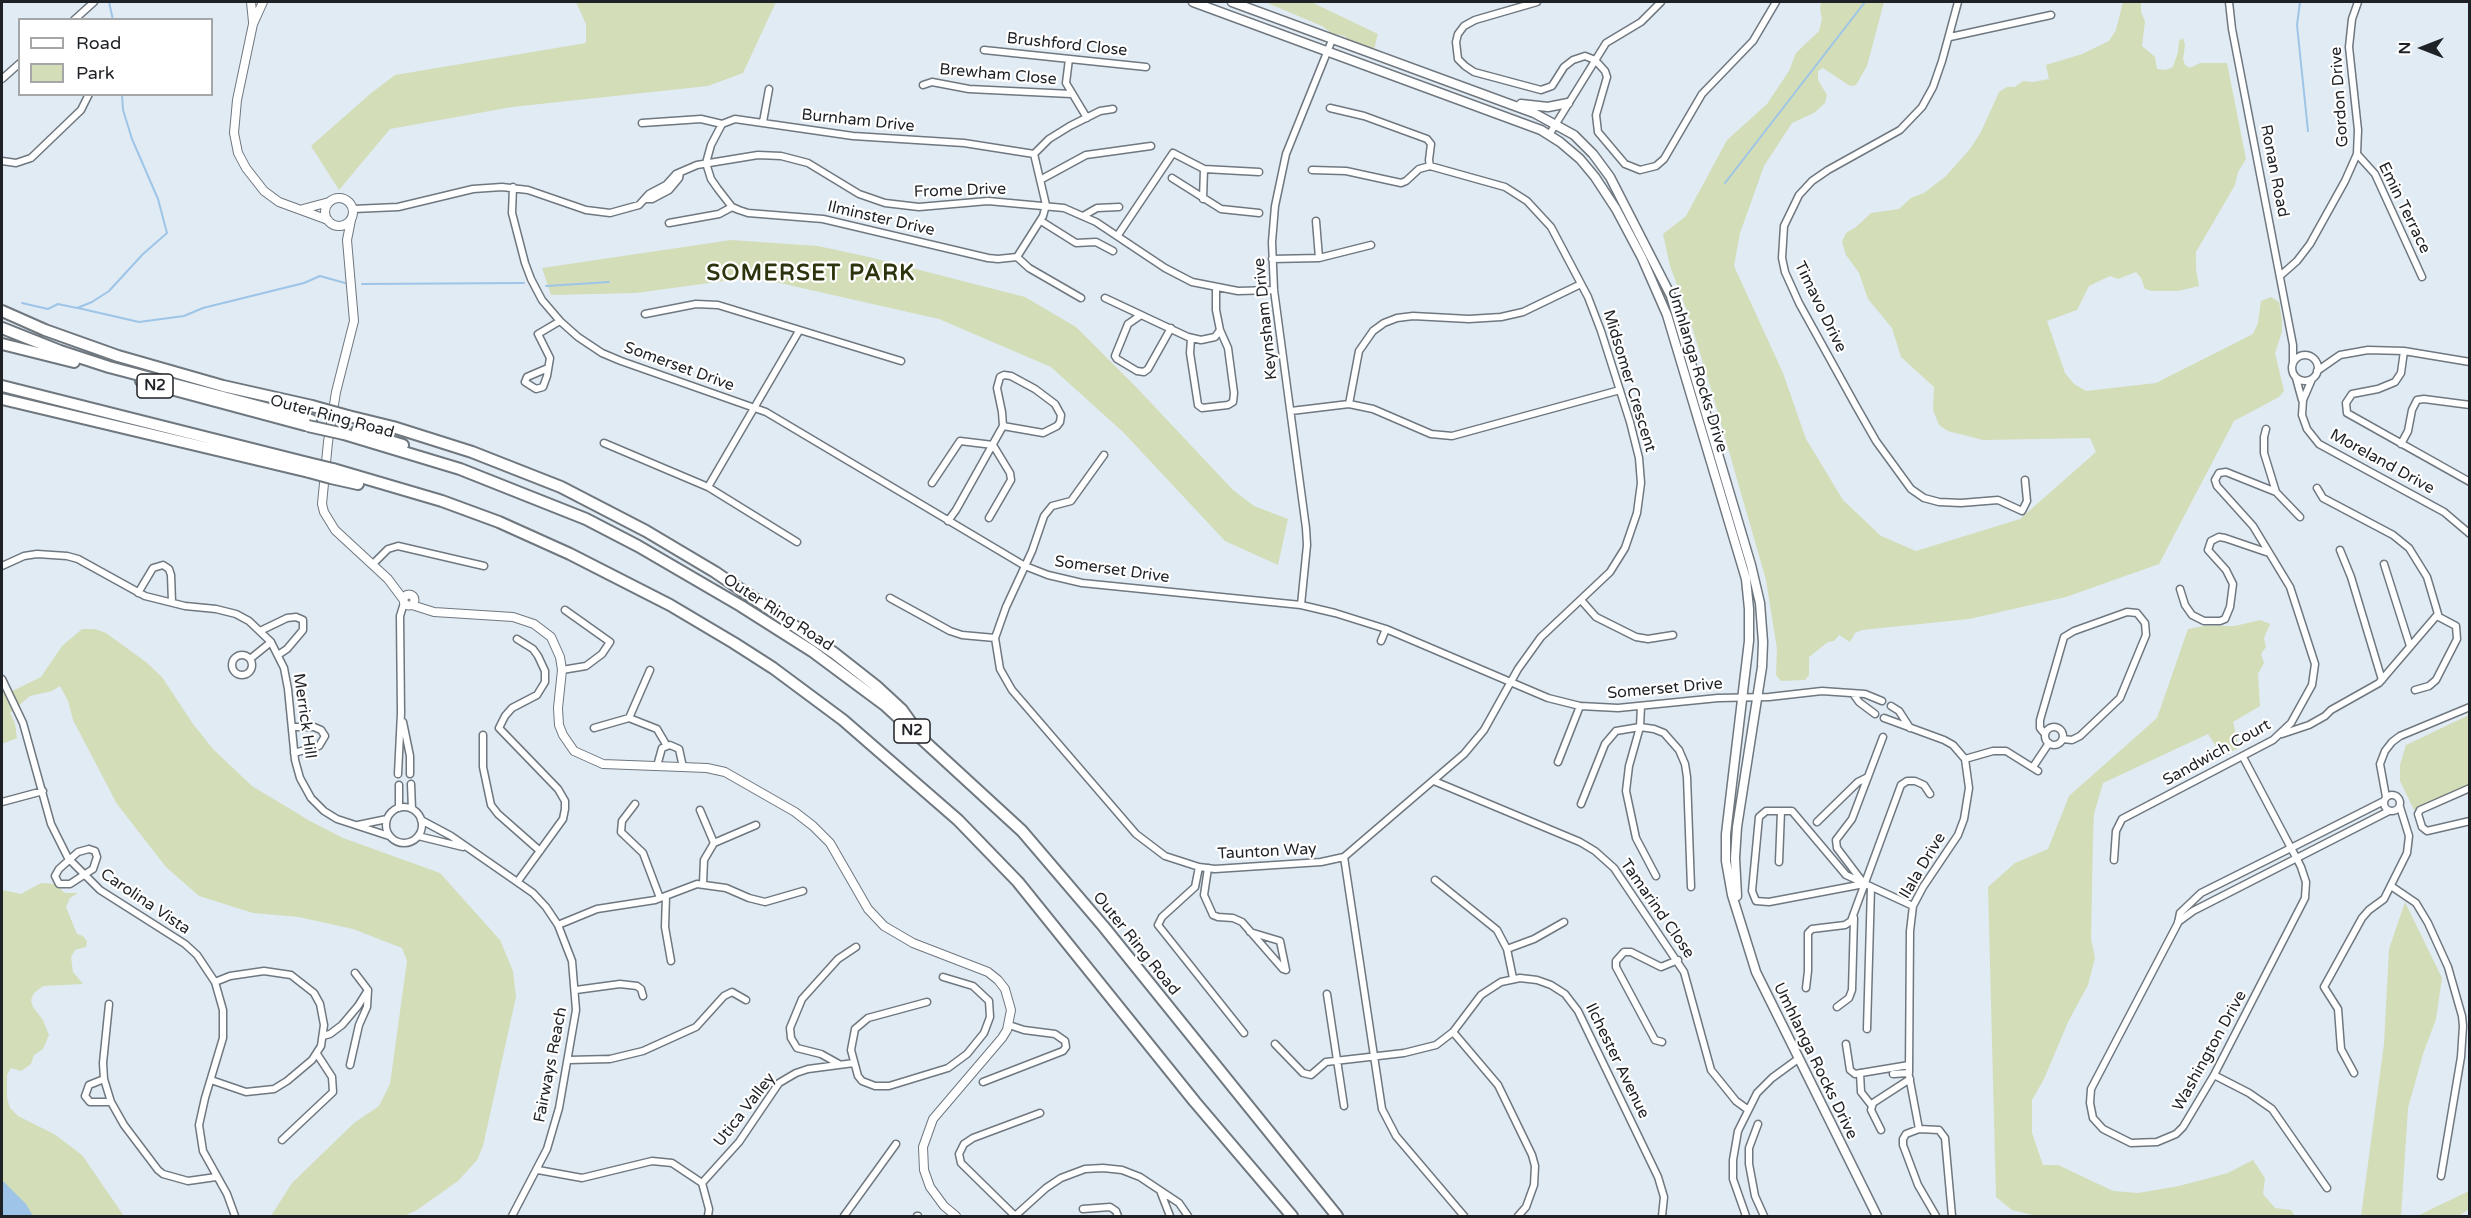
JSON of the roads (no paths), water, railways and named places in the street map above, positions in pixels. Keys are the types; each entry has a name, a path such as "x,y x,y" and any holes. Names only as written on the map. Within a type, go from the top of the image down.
{"highway":[{"path":"2,311 45,330 118,356 223,386 312,406 472,452 561,487 666,543 772,609 876,686 902,710 930,748"},
{"path":"2,328 109,367 310,423"},
{"name":"Outer Ring Road","path":"2,344 345,431 460,469 586,519 714,590 829,664 886,706 1000,809 1057,871 1337,1216"},
{"name":"N2","path":"2,386 288,457 308,467 442,501 532,536 669,605 773,668 843,720 958,820 1004,867 1076,952 1195,1102 1292,1216"},
{"path":"2,392 288,457"},
{"path":"2,399 308,467"}],"main road":[{"name":"Umhlanga Rocks Drive","path":"1193,2 1327,53 1478,105 1549,135 1580,159 1616,209 1642,258 1667,315 1746,579 1749,642 1726,834 1726,861 1732,895 1756,972 1876,1216"},
{"name":"Umhlanga Rocks Drive","path":"1232,2 1497,99 1556,123 1581,142 1610,177 1671,296 1760,603 1763,642 1759,697 1735,843 1737,914"},
{"path":"1497,99 1539,107 1553,107 1568,103"}],"street":[{"path":"78,18 94,2"},
{"path":"251,2 253,24"},
{"path":"263,2 253,24 234,117 238,153 246,168 264,191 279,202 303,209 342,226 351,220"},
{"path":"1537,2 1475,20 1464,26 1455,44 1461,63 1474,72 1541,90 1552,86 1564,67 1573,60 1585,56 1595,60 1605,71 1607,80 1596,115 1598,132 1625,164 1634,170 1651,168 1664,159 1702,94 1753,42 1776,2"},
{"path":"1549,135 1607,41 1641,22 1661,2"},
{"name":"Timavo Drive","path":"1958,2 1950,37 1932,87 1922,107 1908,123 1892,135 1812,181 1799,195 1784,226 1781,249 1784,266 1800,303 1876,441 1911,489 1924,498 1939,502 1998,500 2022,511 2027,501 2025,480"},
{"name":"Ronan Road","path":"2229,2 2232,29 2293,345 2293,363"},
{"name":"Gordon Drive","path":"2280,276 2297,261 2310,244 2345,181 2357,154 2358,130 2349,47 2352,19 2358,2"},
{"path":"1950,37 2051,15"},
{"name":"Keynsham Drive","path":"1300,605 1306,545 1291,411 1274,290 1272,259 1275,206 1281,174 1293,134 1332,40"},
{"name":"Brushford Close","path":"984,50 1146,67"},
{"path":"1069,58 1066,83 1087,118"},
{"path":"2,79 18,65"},
{"name":"Brewham Close","path":"923,85 932,82 969,89 1071,94"},
{"path":"763,122 769,88"},
{"path":"2,161 16,163 31,158 81,110 88,96"},
{"path":"1312,170 1346,171 1401,183 1406,182 1419,169 1430,166 1431,144 1427,139 1364,116 1330,108"},
{"path":"1081,298 1029,268 1017,257 1041,221 1046,205 1034,154 1049,139 1100,111 1113,109"},
{"name":"Burnham Drive","path":"642,123 701,119 722,124 743,119 853,136 964,143 1034,154"},
{"path":"669,223 719,214 732,207 711,179 706,163 711,146 722,124"},
{"path":"1040,180 1086,155 1151,146"},
{"path":"1118,235 1170,155 1174,153 1204,170 1259,172"},
{"name":"Emin Terrace","path":"2357,154 2375,174 2422,277"},
{"name":"Frome Drive","path":"513,187 542,194 586,210 601,213 622,211 669,190 680,173 706,163 759,155 791,158 808,164 859,194 885,203 905,206 988,201 1064,208 1118,235 1165,268 1192,282 1238,291 1274,290"},
{"name":"Midsomer Crescent","path":"1430,166 1497,184 1527,201 1551,227 1581,284 1601,331 1632,431 1641,471 1637,513 1630,536 1618,560 1603,579 1551,625 1510,682"},
{"path":"1203,199 1204,170"},
{"path":"1172,178 1221,209 1259,213"},
{"path":"353,209 398,207 473,189 513,187"},
{"name":"Somerset Drive","path":"513,187 512,213 525,263 542,300 578,337 602,352 766,412 1025,566 1048,575 1082,583 1300,605 1343,615 1386,629 1548,699 1580,706 1603,708 1641,706 1744,697"},
{"path":"303,209 336,198 344,199 353,209 347,240 354,321 336,392 321,496 324,512 334,530 373,564 408,601 428,610 446,614 513,617 534,624 551,638 558,649 562,670 559,725 574,751 603,764 716,769 725,772 804,818 830,843 868,909 885,926 913,944 988,972 998,980 1009,997 1011,1010 1002,1038 933,1119 925,1138 923,1158 926,1178 937,1198 956,1216"},
{"path":"329,202 325,212 347,240"},
{"name":"Ilminster Drive","path":"732,207 748,213 844,223 988,258 1017,257"},
{"path":"1083,216 1097,208 1119,207"},
{"path":"1041,221 1076,243 1096,242 1113,251"},
{"path":"1316,221 1319,258"},
{"path":"1272,259 1319,258 1371,245"},
{"path":"1349,404 1359,351 1373,331 1384,323 1406,316 1501,317 1523,312 1581,284"},
{"path":"1191,338 1190,353 1198,405 1202,408 1228,405 1233,402 1234,393 1228,348 1220,330 1216,310 1216,288"},
{"path":"1105,298 1191,338 1210,339 1220,330"},
{"path":"645,314 696,304 718,305 901,361"},
{"path":"1141,315 1128,324 1115,353 1117,359 1137,371 1144,372 1148,369 1171,328"},
{"path":"548,368 549,355 538,334 560,321"},
{"path":"708,487 799,331"},
{"name":"Ronan Road","path":"2293,345 2302,356"},
{"path":"2302,400 2317,371 2340,355 2368,350 2404,351 2469,362"},
{"path":"2404,351 2401,373 2395,382 2352,394 2348,397 2345,408 2351,417 2469,482"},
{"path":"2312,379 2305,381 2296,377 2292,370 2293,363 2302,356 2328,362"},
{"path":"2313,359 2317,371"},
{"path":"948,521 1003,426 997,388 998,380 1004,375 1035,388 1055,404 1061,415 1057,426 1040,434 1003,426"},
{"name":"Moreland Drive","path":"2296,377 2302,400 2304,422 2319,444 2444,512 2469,534"},
{"path":"1291,411 1349,404 1373,409 1431,434 1452,436 1620,390"},
{"path":"2401,444 2408,431 2413,406 2417,400 2469,405"},
{"path":"2266,429 2265,453 2276,492 2300,517"},
{"path":"932,483 960,441 993,445"},
{"path":"604,443 708,487 796,542"},
{"path":"989,518 1011,480 1010,473 993,445"},
{"name":"Taunton Way","path":"1104,456 1071,501 1052,506 1047,511 995,638 1000,669 1012,690 1136,834 1165,856 1208,868 1321,862 1344,857 1464,754 1484,730 1510,682"},
{"name":"Sandwich Court","path":"2114,860 2116,831 2122,819 2281,735 2306,699 2315,672 2311,651 2293,594 2253,526 2217,486 2215,480 2219,473 2226,472 2276,492"},
{"path":"2317,488 2323,498 2393,535 2409,548 2427,577 2438,616 2456,626 2457,639 2436,680 2429,686 2415,690"},
{"path":"2180,589 2185,605 2192,615 2204,621 2220,621 2224,619 2230,607 2233,584 2226,570 2208,550 2211,542 2219,537 2225,538 2270,553"},
{"path":"373,564 388,549 398,546 484,566"},
{"path":"2340,550 2351,578 2382,680"},
{"name":"Merrick Hill","path":"2,566 24,556 38,554 67,556 138,593 236,614 260,631 271,642 278,655 288,689 294,753 300,778 311,798 324,811 354,826 389,836"},
{"path":"2384,564 2410,646"},
{"path":"138,593 153,568 163,565 170,569 172,602"},
{"path":"890,598 950,632 995,638"},
{"path":"1581,600 1596,617 1636,637 1648,639 1673,635"},
{"path":"398,774 401,712 400,616 408,601"},
{"path":"562,670 586,666 602,654 610,642 565,610"},
{"path":"1884,718 1944,740 1960,751 1965,759 1993,751 2006,752 2036,769 2049,744 2040,728 2040,720 2064,638 2127,612 2137,613 2145,623 2146,635 2120,698 2080,736 2072,740 2063,739"},
{"path":"2281,735 2309,725 2331,710 2376,686 2438,616"},
{"name":"Merrick Hill","path":"260,631 292,617 303,620 303,630 295,641 278,655"},
{"path":"1381,641 1386,629"},
{"path":"517,639 533,649 538,656 545,671 545,682 537,694 512,708 500,724 500,730 558,789 564,801 563,819 518,881"},
{"path":"250,659 271,642"},
{"path":"629,718 650,670"},
{"name":"Carolina Vista","path":"2,679 23,723 51,824 69,858 100,890 185,944 197,955 215,982 223,1010 224,1025 223,1038 200,1125 202,1151 227,1194 236,1216"},
{"path":"1744,697 1822,691 1864,694 1882,701"},
{"path":"1854,695 1859,702 1875,714"},
{"path":"1558,762 1580,706"},
{"path":"1641,706 1641,723 1629,766 1626,791 1636,838 1656,876"},
{"path":"1891,706 1899,711 1911,729"},
{"path":"2354,1073 2341,1049 2338,1009 2324,987 2362,918 2384,899 2409,848 2409,836 2404,821 2394,810 2384,807 2384,783 2380,764 2385,751 2400,736 2469,707"},
{"path":"401,712 410,756 411,774"},
{"path":"594,728 629,718 657,729 667,746"},
{"path":"1581,804 1608,739 1621,730 1641,723 1664,733 1675,745 1685,764 1688,777 1691,887"},
{"path":"292,727 314,728 321,730 324,736 319,746 294,753"},
{"path":"2045,734 2051,727 2057,727 2063,733 2063,739 2058,745 2049,744"},
{"path":"483,735 483,767 491,805 503,819 540,851"},
{"path":"1867,1029 1867,886 1837,848 1835,842 1852,819 1883,737"},
{"path":"657,766 661,751 667,746 674,746 679,749 683,767"},
{"name":"Washington Drive","path":"2243,757 2291,848 2297,859 2306,882 2303,903 2214,1075 2183,1127 2169,1138 2148,1144 2132,1143 2103,1129 2093,1118 2089,1097 2094,1079 2178,923 2181,911 2201,893 2291,848 2394,795"},
{"name":"Ilala Drive","path":"1919,1129 1909,1076 1910,931 1913,906 1923,886 1953,845 1964,819 1969,788 1965,759"},
{"path":"1817,822 1858,782 1868,777"},
{"name":"Tamarind Close","path":"1434,781 1580,842 1595,851 1621,877 1678,960 1687,982 1710,1070 1731,1095 1747,1109"},
{"path":"1806,988 1809,931 1820,927 1845,925 1854,916 1867,886 1901,785 1907,781 1915,781 1924,785 1930,794"},
{"path":"2384,783 2400,800 2394,810"},
{"path":"389,836 386,825 392,812 399,808 412,809 411,784"},
{"path":"399,785 399,808"},
{"path":"2469,788 2420,810 2418,814 2422,827 2427,831 2469,822"},
{"path":"2,802 43,791"},
{"path":"635,804 622,821 621,832 643,853 663,897 671,962"},
{"name":"Fairways Reach","path":"412,809 421,820 518,881 546,907 558,925 570,955 576,990 576,1010 559,1108 538,1170 512,1216"},
{"path":"700,810 714,843"},
{"name":"Washington Drive","path":"2178,923 2193,911 2394,810"},
{"path":"1867,886 1769,902 1756,901 1752,891 1759,817 1766,811 1795,813 1846,875 1913,906"},
{"path":"1779,862 1781,811"},
{"path":"354,826 387,819"},
{"path":"418,836 421,831 421,820"},
{"path":"703,884 704,860 714,843 756,825"},
{"name":"Fairways Reach","path":"389,836 393,840 404,843 418,836 466,848"},
{"path":"82,850 95,851 97,863 84,875 62,886 58,883 56,873 69,858 82,850"},
{"path":"1344,857 1380,1101 1390,1128 1464,1216"},
{"path":"1199,867 1195,886 1162,917 1158,925 1244,1033"},
{"path":"1208,868 1204,895 1213,915 1239,920 1283,969 1286,970 1280,941 1250,932"},
{"path":"1275,1044 1295,1065 1309,1075 1313,1074 1323,1063 1337,1059 1429,1048 1443,1041 1453,1032 1484,992 1513,978 1507,949 1501,936 1492,925 1436,880"},
{"path":"558,925 597,909 663,897 703,884 726,888 765,902 803,891"},
{"path":"2391,886 2416,903 2428,923 2448,967 2462,1016 2461,1057 2441,1176"},
{"path":"1837,1007 1849,998 1852,990 1854,916"},
{"path":"1507,949 1534,939 1564,922"},
{"path":"840,1065 821,1054 797,1048 791,1038 790,1028 802,999 838,959 856,947"},
{"path":"1662,1042 1655,1040 1616,968 1616,961 1624,952 1631,952 1661,967 1678,960"},
{"path":"211,1080 246,1092 274,1089 306,1066 317,1054 324,1025 320,1004 307,986 291,975 264,971 230,976 215,982"},
{"path":"350,1065 359,1025 367,1007 368,990 355,973"},
{"path":"927,1002 868,1018 860,1023 852,1035 851,1050 854,1064 862,1081 883,1087 948,1068 967,1054 989,1025 991,1005 985,995 973,986 943,976"},
{"name":"Ilchester Avenue","path":"1513,978 1529,979 1551,985 1573,1004 1661,1182 1664,1202 1662,1216"},
{"path":"576,990 620,984 637,986 641,989 643,996"},
{"path":"323,1036 342,1025 368,990"},
{"path":"569,1060 610,1059 644,1051 696,1027 724,996 732,992 746,1000"},
{"path":"1327,994 1344,1106"},
{"path":"109,1004 103,1063 104,1079 111,1102 140,1148 163,1174 188,1181 216,1177"},
{"path":"983,1082 1066,1047 1065,1041 1055,1034 1008,1025"},
{"path":"1453,1032 1498,1085 1532,1155 1535,1166 1534,1185 1526,1207 1518,1216"},
{"path":"1846,1044 1850,1070 1855,1074 1909,1065"},
{"path":"282,1140 333,1092 332,1077 317,1054"},
{"path":"1746,1216 1737,1195 1733,1170 1738,1131 1747,1109 1764,1085 1798,1059"},
{"name":"Utica Valley","path":"702,1183 739,1142 779,1083 787,1077 808,1069 854,1064"},
{"path":"1860,1073 1861,1092 1872,1107"},
{"path":"1893,1074 1909,1076"},
{"path":"2214,1075 2272,1108 2327,1188"},
{"path":"1881,1130 1871,1110 1873,1103 1909,1076"},
{"path":"104,1079 89,1085 85,1096 90,1102 111,1102"},
{"path":"1040,1113 973,1138 964,1144 958,1154 962,1163 1015,1216 1053,1183 1085,1169 1103,1168 1122,1170 1140,1177 1179,1203 1188,1216"},
{"path":"1758,1124 1749,1148 1749,1164 1755,1198 1764,1216"},
{"path":"1936,1216 1918,1185 1903,1145 1906,1134 1919,1129 1936,1129 1944,1136 1949,1163 1952,1216"},
{"path":"844,1216 896,1144"},
{"path":"538,1170 582,1178 652,1161 664,1161 684,1169 702,1183 709,1209 708,1216"},
{"path":"1161,1192 1170,1216"},
{"path":"1083,1209 1113,1207 1118,1216"}],"water":[{"path":"2,1180 26,1204 33,1216 2,1216"}],"waterway":[{"path":"109,2 113,18"},
{"path":"1725,183 1865,2"},
{"path":"2300,2 2297,25 2308,131"},
{"path":"22,303 48,309 58,304 77,308 92,302 109,291 143,254 167,233 158,199 132,139 123,110 122,96"},
{"path":"78,308 139,322 184,316 203,308 304,283 320,276 345,283"},
{"path":"546,286 609,282"},
{"path":"362,284 524,283"}],"district":[{"name":"SOMERSET PARK","path":"811,274"}]}
